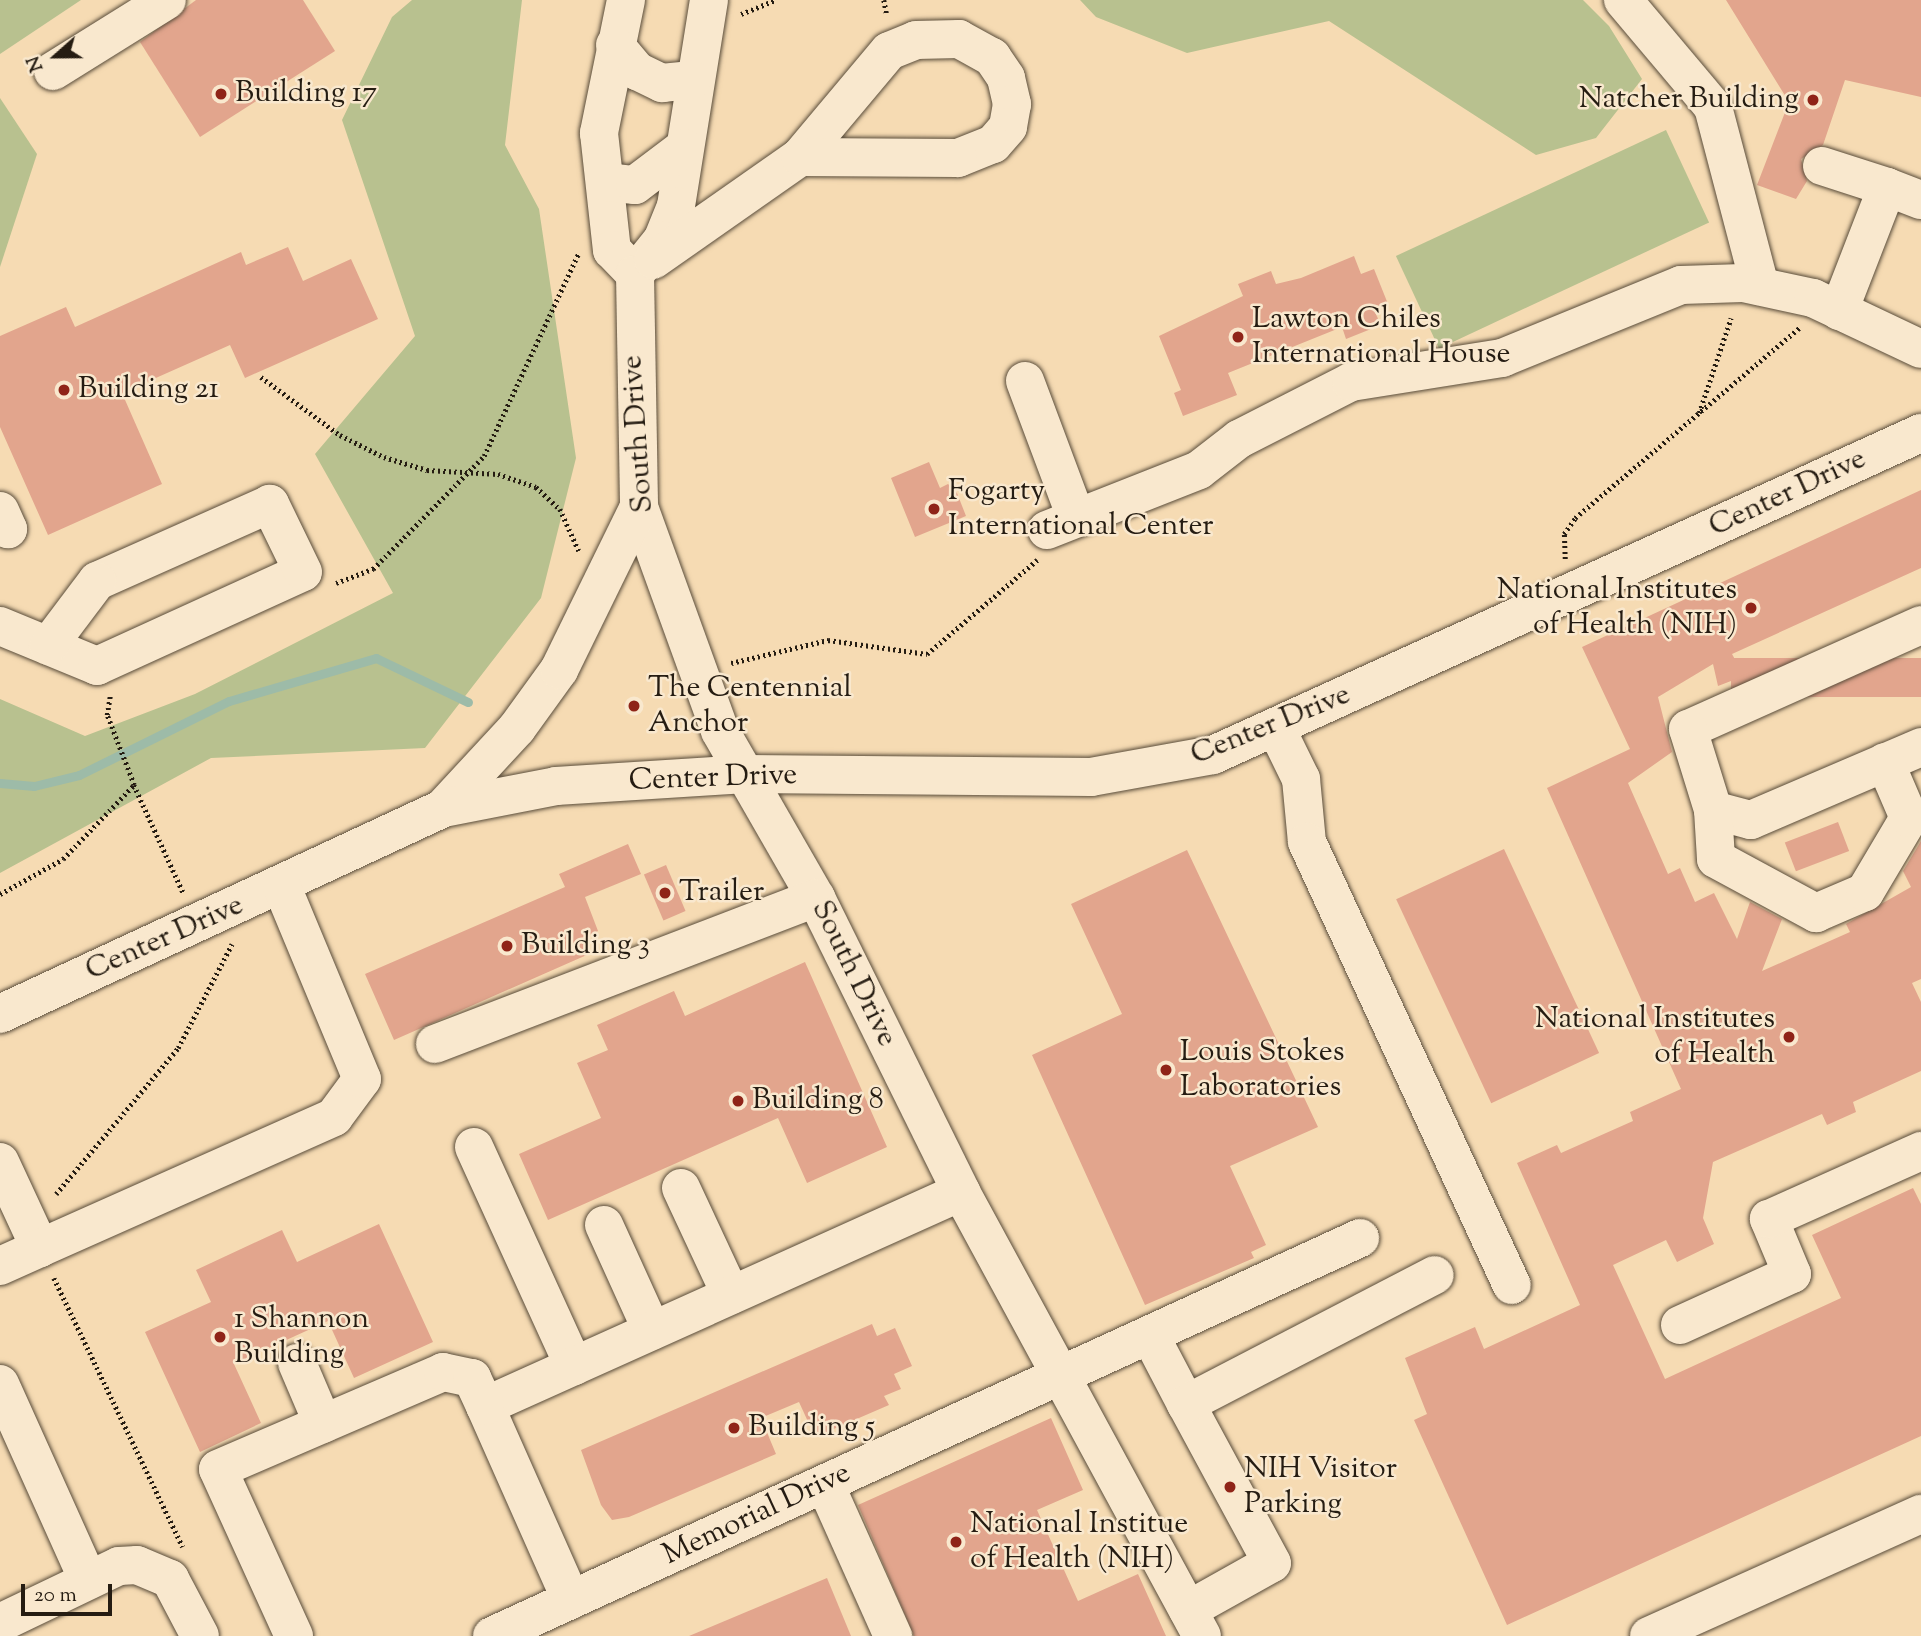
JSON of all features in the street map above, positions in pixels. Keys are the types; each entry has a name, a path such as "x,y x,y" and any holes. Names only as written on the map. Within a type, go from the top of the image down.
{"street":[{"path":"53,71 167,0"},
{"path":"626,0 599,133 612,250 635,274"},
{"path":"1623,0 1713,107 1752,284"},
{"path":"635,274 662,240 676,206 692,80 721,9"},
{"path":"635,274 800,157 889,51 916,40 960,39 992,57 1006,78 1012,104 1007,127 993,145 970,153 800,157"},
{"path":"615,45 637,71 662,83 692,80"},
{"path":"606,182 635,185 684,148"},
{"path":"1822,166 1904,194 1826,305"},
{"name":"South Drive","path":"635,274 639,507 696,672 746,774 816,898 961,1192 1195,1623"},
{"path":"1025,382 1061,522 1199,470 1239,439 1351,382 1502,358 1681,285 1752,284 1826,305 1921,349"},
{"name":"Center Drive","path":"0,1014 282,887 443,808 556,786 746,774 1091,777 1213,755 1277,730 1921,433"},
{"path":"0,626 48,646 97,666 303,572 270,504 97,581 48,646"},
{"name":"Center Drive","path":"443,808 517,728 559,670 639,507"},
{"path":"0,511 8,529 0,526"},
{"path":"1885,762 1909,818 1865,892 1816,913 1716,859 1713,810 1688,729 1921,625"},
{"path":"1277,730 1301,779 1307,842 1512,1285"},
{"path":"1713,810 1751,820 1921,747"},
{"path":"0,1266 334,1117 362,1079 282,887"},
{"path":"435,1044 816,898"},
{"path":"474,1147 574,1366"},
{"path":"1680,1325 1793,1274 1769,1219 1921,1151"},
{"path":"0,1162 40,1248"},
{"path":"681,1188 731,1295"},
{"path":"485,1406 961,1192"},
{"path":"604,1225 652,1331"},
{"name":"Memorial Drive","path":"492,1636 1360,1238"},
{"path":"1186,1404 1435,1275"},
{"path":"1151,1336 1272,1563 1195,1623"},
{"path":"297,1363 323,1424"},
{"path":"294,1636 218,1469 443,1372 472,1378 571,1600"},
{"path":"0,1384 88,1580"},
{"path":"825,1484 893,1636"},
{"path":"1649,1636 1921,1514"},
{"path":"0,1623 119,1566 155,1570 181,1594 200,1636"}],"path":[{"path":"721,9 776,0"},
{"path":"884,0 888,23"},
{"path":"327,586 373,569 469,470 504,424 579,251"},
{"path":"1698,414 1752,284"},
{"path":"1566,597 1564,534 1575,518 1826,305"},
{"path":"261,377 340,435 384,457 427,470 469,470 536,487 560,509 584,563 608,574"},
{"path":"696,672 828,639 927,654 1047,552 1061,522"},
{"path":"113,685 107,715 129,775 181,889"},
{"path":"0,894 63,859 134,785"},
{"path":"56,1194 178,1048 238,933"},
{"path":"40,1248 190,1561"}],"green space":[{"path":"0,0 81,0 0,54"},
{"path":"412,0 522,0 505,145 539,209 576,458 541,598 425,748 211,758 0,873 0,699 85,736 195,694 393,593 315,454 415,336 342,120 392,17"},
{"path":"1080,0 1583,0 1609,26 1642,79 1596,138 1536,155 1329,21 1187,53 1096,17"},
{"path":"0,98 37,154 0,267"},
{"path":"1666,130 1709,222 1439,348 1396,256"}],"building":[{"name":"Building 17","path":"196,0 303,0 335,51 200,137 140,42"},
{"name":"Natcher Building","path":"1726,0 1921,0 1921,97 1845,80 1823,145 1801,159 1807,181 1796,199 1757,185 1789,102"},
{"name":"Building 21","path":"288,247 303,281 351,259 378,319 245,378 230,345 122,393 162,484 48,535 0,427 0,336 66,307 75,327 241,252 246,265"},
{"name":"Lawton Chiles International House","path":"1354,256 1361,274 1374,269 1388,304 1374,310 1381,325 1346,339 1342,327 1228,373 1237,395 1183,416 1174,393 1181,390 1159,336 1243,296 1238,284 1271,271 1276,284 1301,278"},
{"name":"Fogarty International Center","path":"929,462 940,488 948,484 957,493 966,516 915,537 891,478"},
{"path":"1921,490 1921,568 1732,654 1744,676 1718,686 1713,664 1658,697 1672,752 1628,783 1668,874 1680,868 1695,902 1714,893 1737,939 1750,902 1782,919 1762,971 1850,932 1846,924 1911,887 1903,871 1921,841 1921,979 1912,983 1921,1002 1921,1071 1853,1102 1856,1112 1827,1125 1822,1114 1713,1162 1703,1218 1714,1244 1677,1262 1666,1240 1613,1265 1665,1379 1841,1298 1812,1235 1913,1188 1921,1204 1921,1436 1507,1625 1414,1420 1427,1414 1405,1358 1475,1327 1484,1349 1580,1305 1517,1163 1557,1145 1561,1153 1633,1121 1630,1112 1681,1089 1547,788 1630,749 1582,647"},
{"path":"1731,658 1921,658 1921,697 1731,697"},
{"path":"1838,822 1849,851 1796,871 1785,842"},
{"name":"Building 3","path":"628,844 641,874 585,897 598,931 582,938 589,954 394,1040 365,974 565,887 559,874"},
{"path":"1504,849 1599,1053 1491,1103 1396,899"},
{"name":"Louis Stokes Laboratories","path":"1187,850 1318,1127 1230,1166 1266,1245 1251,1252 1254,1258 1145,1305 1032,1055 1122,1014 1071,904"},
{"name":"Trailer","path":"666,865 686,911 663,920 644,874"},
{"name":"Building 8","path":"805,962 887,1147 807,1183 778,1118 548,1220 519,1154 601,1118 577,1063 608,1050 597,1025 674,991 685,1016"},
{"name":"1 Shannon Building","path":"379,1224 433,1342 354,1378 328,1321 234,1364 261,1423 200,1452 145,1332 211,1302 196,1270 282,1230 297,1262"},
{"name":"Building 5","path":"872,1324 877,1336 895,1328 912,1366 894,1374 901,1389 884,1396 889,1405 815,1437 799,1402 761,1418 776,1454 629,1517 612,1520 601,1505 581,1450"},
{"name":"National Institue of Health (NIH)","path":"1051,1418 1083,1490 1037,1510 1078,1601 1138,1574 1166,1636 914,1636 858,1505"},
{"path":"827,1578 851,1636 689,1636"}],"waterway":[{"path":"0,783 34,786 79,775 229,701 376,658 468,702"}],"place":[{"name":"Building 17","path":"221,94"},
{"name":"Natcher Building","path":"1813,100"},
{"name":"Lawton Chiles International House","path":"1238,337"},
{"name":"Building 21","path":"64,390"},
{"name":"Fogarty International Center","path":"934,509"},
{"name":"National Institutes of Health (NIH)","path":"1751,608"},
{"name":"The Centennial Anchor","path":"634,706"},
{"name":"Trailer","path":"665,893"},
{"name":"Building 3","path":"507,946"},
{"name":"National Institutes of Health","path":"1789,1037"},
{"name":"Louis Stokes Laboratories","path":"1166,1070"},
{"name":"Building 8","path":"738,1101"},
{"name":"1 Shannon Building","path":"220,1337"},
{"name":"Building 5","path":"734,1428"},
{"name":"NIH Visitor Parking","path":"1230,1487"},
{"name":"National Institue of Health (NIH)","path":"956,1542"}]}
